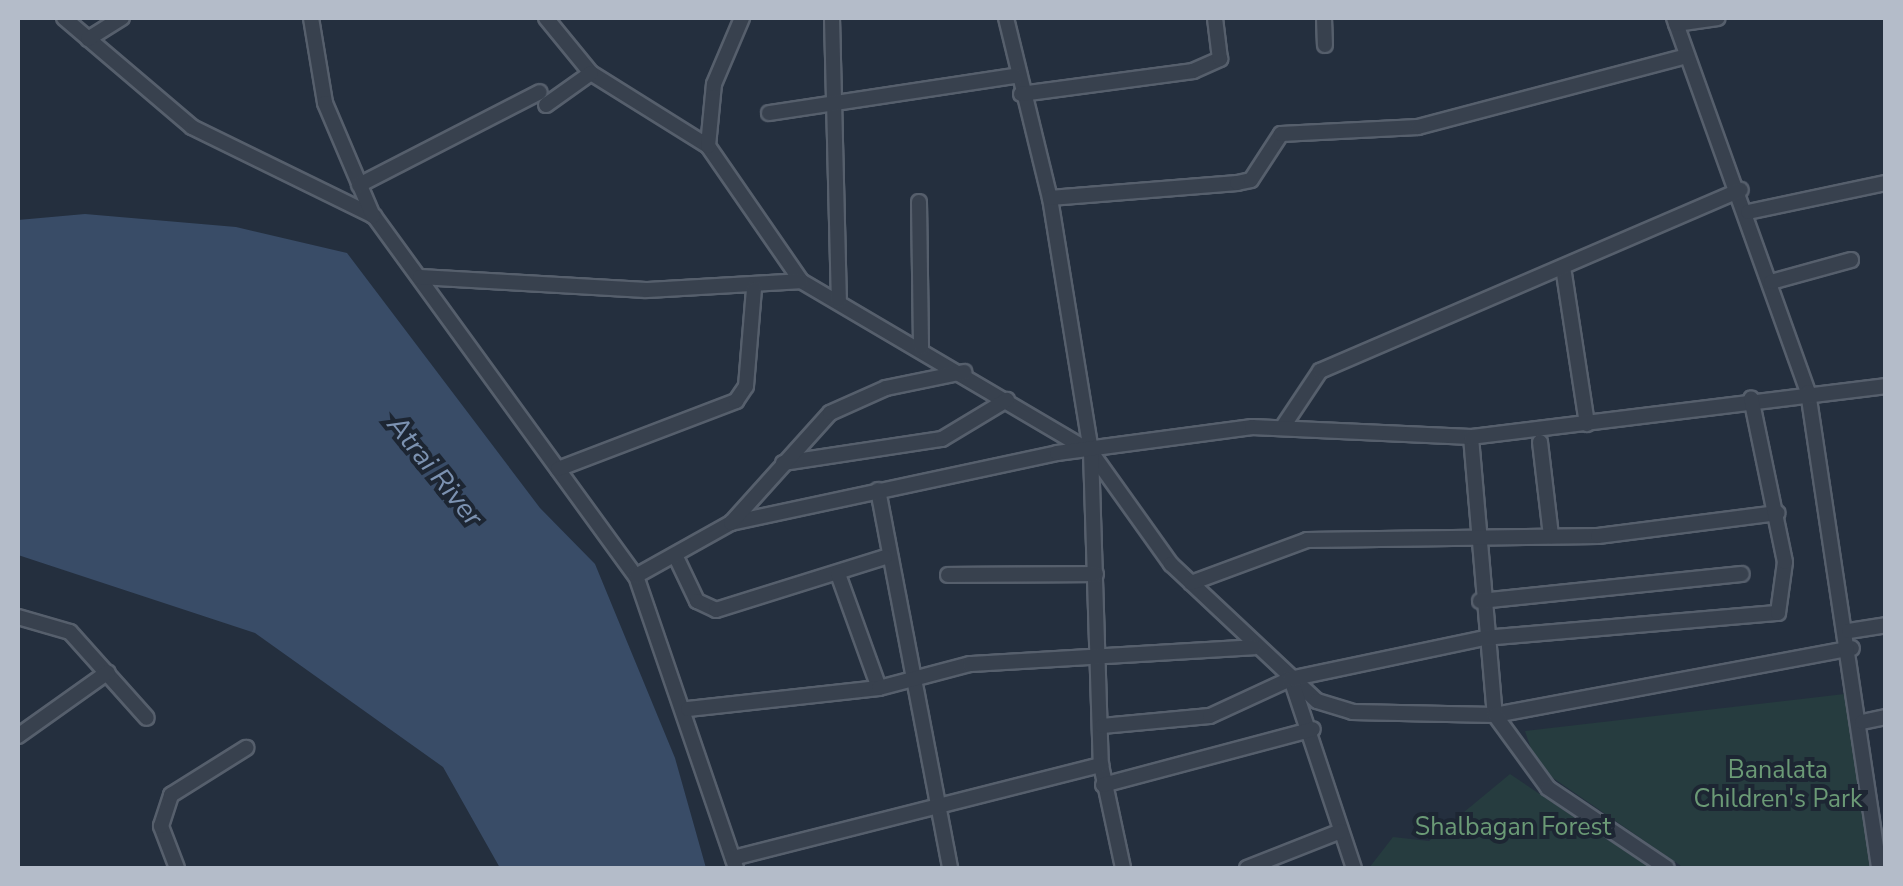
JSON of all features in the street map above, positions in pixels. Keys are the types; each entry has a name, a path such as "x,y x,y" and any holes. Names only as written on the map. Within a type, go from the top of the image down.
{"street":[{"path":"64,18 192,127 374,216"},
{"path":"88,39 122,18"},
{"path":"312,18 325,103 374,216 636,576 688,709 735,863 932,807 1100,765"},
{"path":"546,18 591,73 708,146 801,280 964,372 1092,452 1113,493 1191,583 1254,647 1290,680 1352,712 1496,715 1852,648"},
{"path":"708,146 714,84 742,18"},
{"path":"832,18 839,301"},
{"path":"1006,18 1015,76 1050,198 1092,452 1100,765 1123,868"},
{"path":"1020,94 1193,71 1220,59 1215,18"},
{"path":"1324,18 1324,45"},
{"path":"1718,18 1675,21 1741,190 1808,392 1862,722 1878,791 1878,868"},
{"path":"1050,198 1238,183 1251,180 1281,134 1418,127 1686,56"},
{"path":"359,185 591,73"},
{"path":"769,113 1015,76"},
{"path":"1748,212 1886,183"},
{"path":"1284,425 1320,372 1741,190"},
{"path":"919,202 921,348"},
{"path":"1772,282 1851,260"},
{"path":"1563,266 1588,424"},
{"path":"420,277 754,288 801,280"},
{"path":"558,469 736,401 746,386 754,288"},
{"path":"732,523 782,463 852,400 964,372"},
{"path":"636,576 732,523 878,490 1092,452 1284,425 1471,437 1588,424 1751,398 1886,386"},
{"path":"1102,726 1210,716 1290,680 1485,638 1766,618 1785,600 1778,513 1751,398"},
{"path":"782,463 942,438 1007,400"},
{"path":"1471,437 1473,536 1496,715 1548,788 1667,868"},
{"path":"1540,442 1551,536"},
{"path":"878,490 885,557 916,676 932,807 950,868"},
{"path":"1191,583 1307,540 1551,536 1778,513"},
{"path":"676,557 704,610 838,574 885,557"},
{"path":"838,574 879,688"},
{"path":"948,575 1096,574"},
{"path":"1480,601 1742,574"},
{"path":"18,617 70,632 147,718"},
{"path":"1849,631 1886,625"},
{"path":"688,709 879,688 916,676 1099,657 1254,647"},
{"path":"18,736 108,672"},
{"path":"1290,680 1313,729 1354,868"},
{"path":"1862,722 1886,717"},
{"path":"1103,785 1313,729"},
{"path":"177,868 161,826 171,795 246,748"},
{"path":"1247,868 1341,831"}],"green space":[{"name":"Banalata Children's Park","path":"1853,693 1871,868 1684,868 1537,767 1525,731"},
{"name":"Shalbagan Forest","path":"1510,774 1650,868 1369,868 1393,837 1429,841"}],"water":[{"name":"Atrai River","path":"85,214 236,227 347,253 540,508 595,564 675,758 706,868 500,868 443,767 255,633 18,555 18,220"}]}
